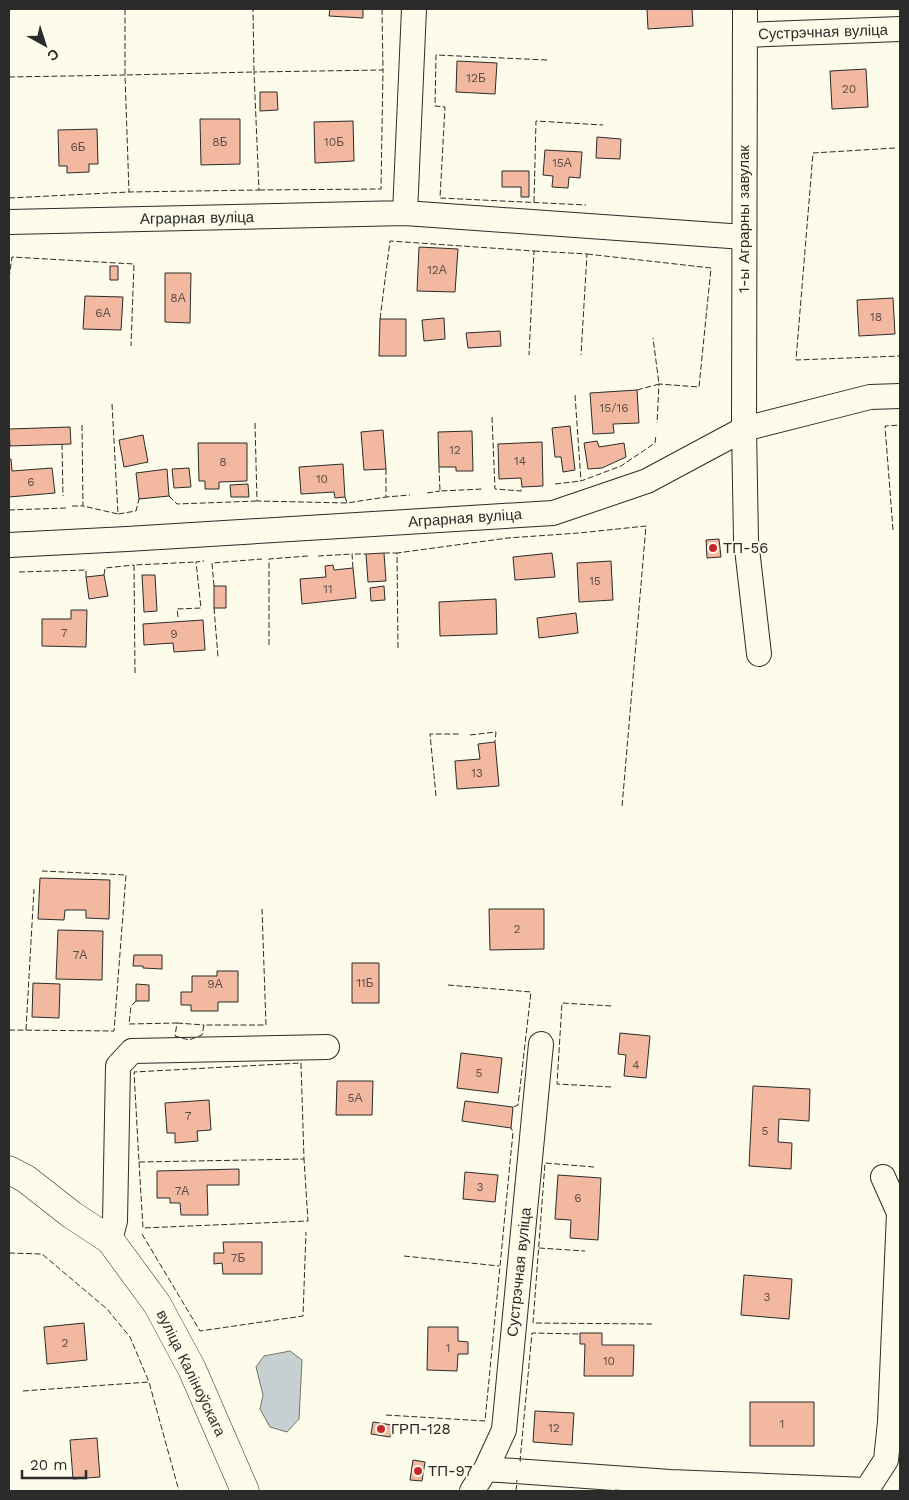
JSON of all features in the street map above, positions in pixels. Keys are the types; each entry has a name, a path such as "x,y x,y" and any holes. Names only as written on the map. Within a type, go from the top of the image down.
{"main road":[{"name":"вуліца Каліноўскага","path":"9,1170 26,1179 72,1215 110,1240 157,1304 188,1361 245,1491"}],"street":[{"path":"405,213 414,9"},
{"name":"1-ы Аграрны завулак","path":"745,9 744,429 746,540 759,654"},
{"name":"Сустрэчная вуліца","path":"745,35 900,30"},
{"name":"Аграрная вуліца","path":"9,222 405,213 744,237"},
{"name":"Аграрная вуліца","path":"9,545 553,513 647,481 744,429 870,397 900,396"},
{"name":"Сустрэчная вуліца","path":"472,1491 486,1469 504,1430 541,1044"},
{"path":"110,1240 115,1221 118,1066 132,1051 327,1046"},
{"path":"486,1469 670,1482 866,1491 886,1460 890,1422 899,1213 883,1178"}],"shaded area":[{"path":"290,1351 302,1360 299,1419 287,1432 270,1427 260,1409 263,1395 256,1367 264,1356"}],"building":[{"path":"330,9 363,9 363,18 329,16"},
{"path":"647,9 692,9 693,26 648,29"},
{"path":"457,61 497,63 495,94 456,92"},
{"path":"866,69 868,107 832,109 830,71"},
{"path":"260,92 277,92 278,110 260,111"},
{"path":"200,119 240,119 240,164 201,165"},
{"path":"353,121 354,161 315,163 314,122"},
{"path":"97,129 98,164 89,164 89,172 67,173 67,166 59,166 58,130"},
{"path":"597,137 621,139 620,159 596,158"},
{"path":"545,150 582,152 580,178 569,177 568,188 552,187 553,176 543,175"},
{"path":"502,171 529,171 529,197 521,197 521,187 502,187"},
{"path":"419,247 458,249 455,292 417,291"},
{"path":"110,266 118,266 118,280 110,280"},
{"path":"165,273 191,273 190,323 165,322"},
{"path":"85,296 123,297 121,330 83,329"},
{"path":"893,298 895,334 859,336 857,300"},
{"path":"444,318 445,339 424,341 422,320"},
{"path":"380,319 406,319 406,356 379,356"},
{"path":"500,331 501,346 468,348 466,333"},
{"path":"637,390 639,423 613,424 614,433 593,434 590,393"},
{"path":"570,426 575,470 563,472 561,457 555,457 552,428"},
{"path":"70,427 71,444 10,446 9,429"},
{"path":"383,430 386,469 364,470 361,432"},
{"path":"472,431 473,471 456,471 456,467 439,467 438,432"},
{"path":"143,435 148,462 124,467 119,440"},
{"path":"597,441 599,447 624,443 626,457 602,468 588,469 584,443"},
{"path":"542,442 543,486 522,487 521,478 499,479 498,444"},
{"path":"198,443 247,443 247,481 219,482 219,489 205,489 205,481 199,481"},
{"path":"9,459 11,459 12,471 52,468 55,493 9,497"},
{"path":"343,464 345,497 335,498 334,492 301,494 299,467"},
{"path":"189,468 191,487 174,488 172,469"},
{"path":"167,469 169,496 139,499 136,473"},
{"path":"248,484 249,497 231,497 230,485"},
{"name":"ТП-56","path":"719,539 721,557 707,558 706,540"},
{"path":"384,553 386,581 368,582 366,554"},
{"path":"552,553 555,577 515,580 513,557"},
{"path":"611,561 613,600 579,602 577,563"},
{"path":"333,565 334,570 353,568 356,598 302,604 300,579 326,577 325,566"},
{"path":"104,575 108,596 89,599 86,577"},
{"path":"142,575 155,575 157,611 144,612"},
{"path":"214,586 226,586 226,608 214,608"},
{"path":"384,586 385,600 371,601 370,588"},
{"path":"496,599 497,634 440,636 439,602"},
{"path":"71,610 87,610 86,647 42,646 42,619 71,619"},
{"path":"576,613 578,633 539,638 537,618"},
{"path":"203,620 205,650 174,652 173,643 144,645 143,624"},
{"path":"495,742 499,786 457,789 455,761 480,759 478,744"},
{"path":"40,878 110,880 109,919 86,918 86,910 65,910 64,920 38,919"},
{"path":"489,909 544,909 544,949 490,950"},
{"path":"58,930 103,931 102,980 56,979"},
{"path":"134,955 162,955 162,969 133,966"},
{"path":"352,963 379,963 379,1003 352,1003"},
{"path":"217,971 238,971 238,1002 218,1002 218,1011 191,1011 191,1005 181,1005 181,992 192,992 192,976 217,976"},
{"path":"33,983 60,984 59,1018 32,1017"},
{"path":"136,984 149,985 149,1001 136,1001"},
{"path":"620,1033 650,1036 646,1078 624,1076 626,1055 618,1054"},
{"path":"461,1053 502,1058 498,1093 457,1088"},
{"path":"337,1081 373,1081 372,1115 336,1115"},
{"path":"753,1086 810,1089 809,1121 779,1119 778,1142 792,1143 791,1169 749,1166"},
{"path":"209,1100 211,1130 197,1131 198,1141 175,1143 175,1133 167,1133 165,1103"},
{"path":"465,1101 513,1107 511,1128 462,1121"},
{"path":"239,1169 239,1185 207,1185 208,1215 181,1215 180,1203 170,1203 170,1198 157,1198 157,1171"},
{"path":"465,1172 498,1175 495,1202 463,1199"},
{"path":"558,1175 601,1178 598,1240 570,1238 571,1220 555,1219"},
{"path":"223,1242 262,1242 262,1274 223,1274 222,1263 214,1264 214,1253 224,1253"},
{"path":"744,1275 792,1279 789,1319 741,1315"},
{"path":"84,1323 87,1360 47,1364 44,1327"},
{"path":"428,1327 458,1327 458,1341 468,1342 468,1354 458,1354 457,1371 427,1370"},
{"path":"580,1333 602,1333 602,1345 634,1345 633,1376 584,1376 585,1344 580,1344"},
{"path":"750,1402 814,1402 814,1446 750,1446"},
{"path":"535,1411 574,1413 572,1445 533,1442"},
{"name":"ГРП-128","path":"373,1422 392,1425 390,1437 371,1434"},
{"path":"97,1438 100,1477 73,1479 70,1440"},
{"name":"ТП-97","path":"413,1460 425,1462 422,1481 410,1480"}],"fence":[{"path":"125,9 125,75 254,72 253,9"},
{"path":"9,198 129,192 259,190 254,72 383,70 382,9"},
{"path":"547,60 436,55 435,106 445,107 440,198 586,205"},
{"path":"259,190 381,189 383,70"},
{"path":"9,77 125,75 129,192"},
{"path":"534,202 536,121 603,125"},
{"path":"895,148 813,153 796,360 900,356"},
{"path":"380,319 390,241 534,251 529,355"},
{"path":"534,251 587,254 581,355"},
{"path":"587,254 711,268 699,387 659,384 657,423"},
{"path":"9,278 12,257 134,264 131,346"},
{"path":"637,390 659,384 653,338"},
{"path":"575,395 581,481 621,466 655,443 656,435"},
{"path":"112,404 118,514 136,511 139,499"},
{"path":"492,417 495,489 521,491 522,487"},
{"path":"255,423 257,501 347,503"},
{"path":"82,425 83,506 118,514"},
{"path":"893,530 885,426 900,425"},
{"path":"62,444 63,496"},
{"path":"439,467 440,491 483,489"},
{"path":"386,469 386,497 410,495"},
{"path":"555,484 581,481"},
{"path":"427,493 440,491"},
{"path":"169,496 177,504 257,501"},
{"path":"345,497 347,503 386,497"},
{"path":"72,506 83,506"},
{"path":"9,510 66,508"},
{"path":"398,648 397,553 508,538 646,526 622,807"},
{"path":"384,553 397,553"},
{"path":"318,556 352,554"},
{"path":"353,568 352,554 366,554"},
{"path":"269,645 269,559 308,556"},
{"path":"214,586 212,563 262,559"},
{"path":"178,617 177,609 201,608 196,562 204,561"},
{"path":"135,673 134,565 196,562"},
{"path":"104,575 105,568 134,565"},
{"path":"19,572 86,570 86,577"},
{"path":"214,608 218,657"},
{"path":"470,735 496,732 495,742"},
{"path":"436,796 430,734 460,734"},
{"path":"9,1030 114,1031 126,875 42,871"},
{"path":"26,1030 34,889"},
{"path":"136,1001 131,1006 129,1024 177,1023 175,1036 189,1040 202,1035 204,1025 266,1025 262,909"},
{"path":"448,985 531,992 518,1105 513,1107"},
{"path":"611,1087 557,1084 562,1003 612,1006"},
{"path":"177,1023 204,1025"},
{"path":"301,1063 304,1159 139,1162 134,1072 301,1063"},
{"path":"386,1415 485,1421 513,1132 511,1128"},
{"path":"139,1162 143,1228 308,1221 304,1159"},
{"path":"594,1167 545,1163 533,1323 652,1324"},
{"path":"142,1234 200,1331 303,1316 306,1232"},
{"path":"539,1248 585,1251"},
{"path":"9,1253 42,1254 107,1309 130,1337 149,1382"},
{"path":"404,1256 499,1266"},
{"path":"521,1461 532,1333 579,1334"},
{"path":"23,1391 149,1382 179,1491"},
{"path":"516,1491 517,1480"},
{"path":"615,1490 628,1491"}],"place":[{"name":"ТП-56","path":"713,548"},
{"name":"ГРП-128","path":"381,1429"},
{"name":"ТП-97","path":"418,1471"}]}
